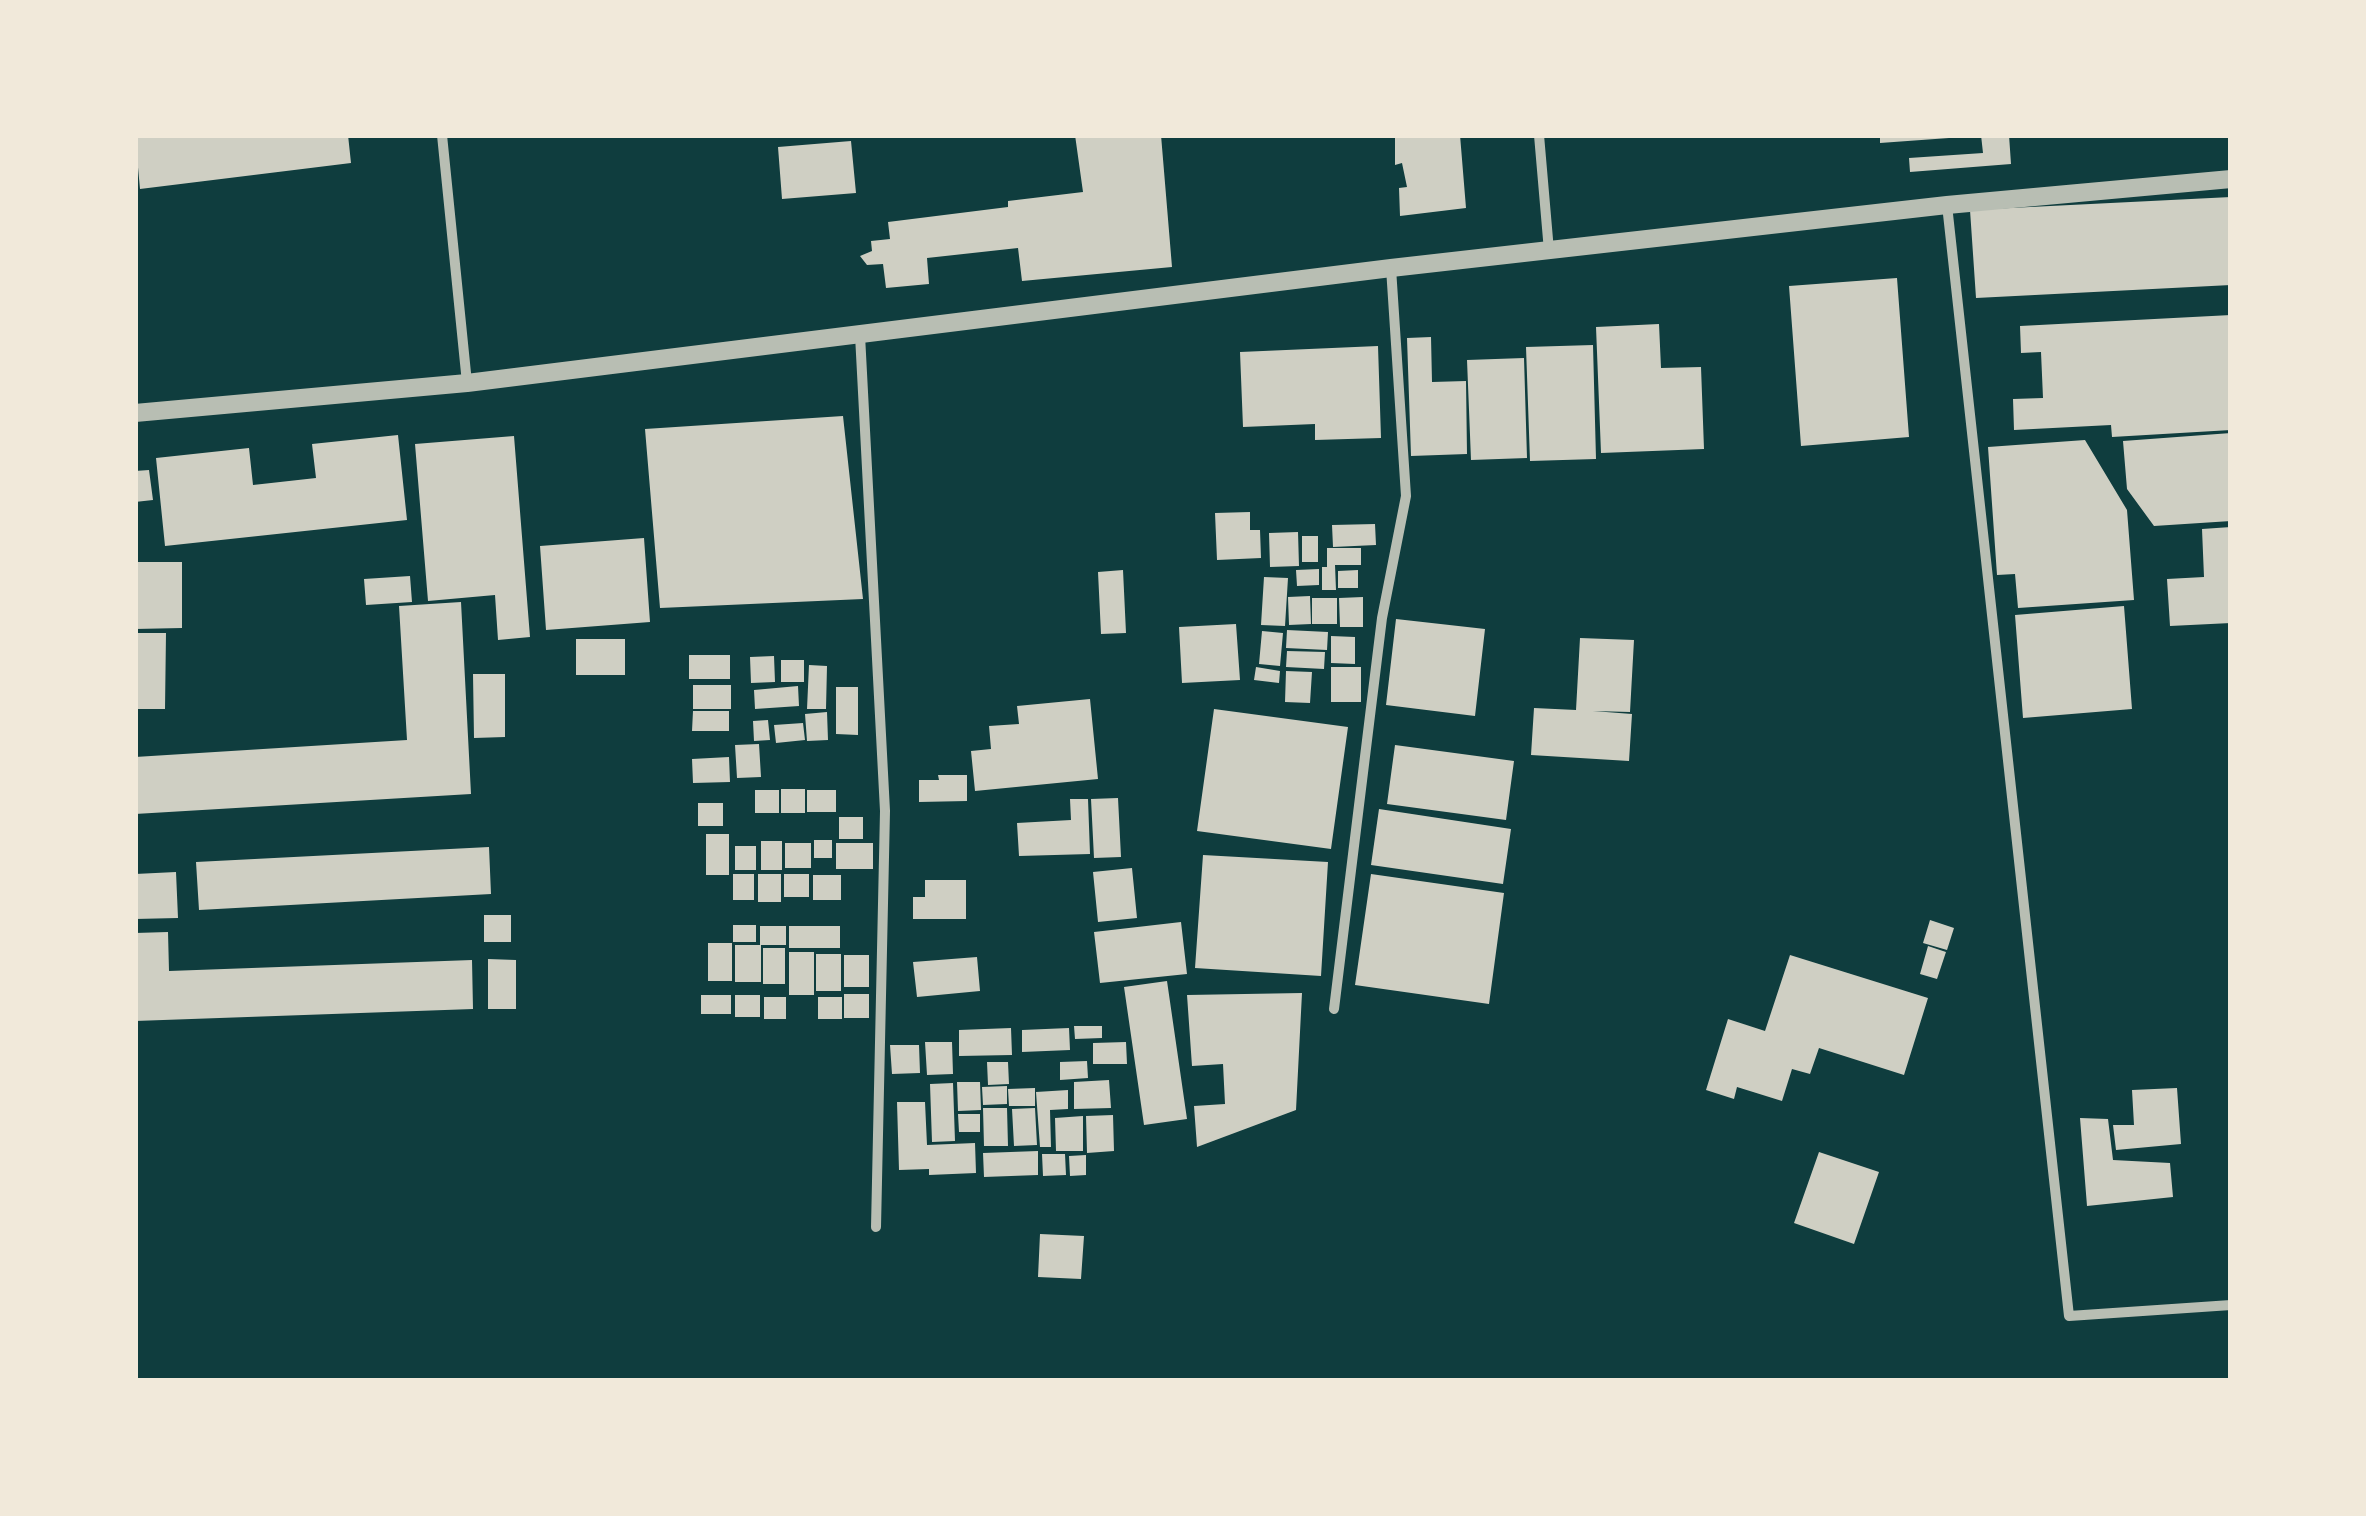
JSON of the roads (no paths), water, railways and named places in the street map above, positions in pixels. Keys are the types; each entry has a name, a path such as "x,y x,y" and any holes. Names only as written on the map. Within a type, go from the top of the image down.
{"street":[{"path":"442,135 467,383"},
{"path":"1539,135 1548,251"},
{"path":"135,413 467,383 1391,268 1948,205 2231,179"},
{"path":"1948,205 2069,1316 2231,1305"},
{"path":"1334,1008 1382,618 1406,496 1391,268"},
{"path":"860,334 885,812 876,1227"}]}
